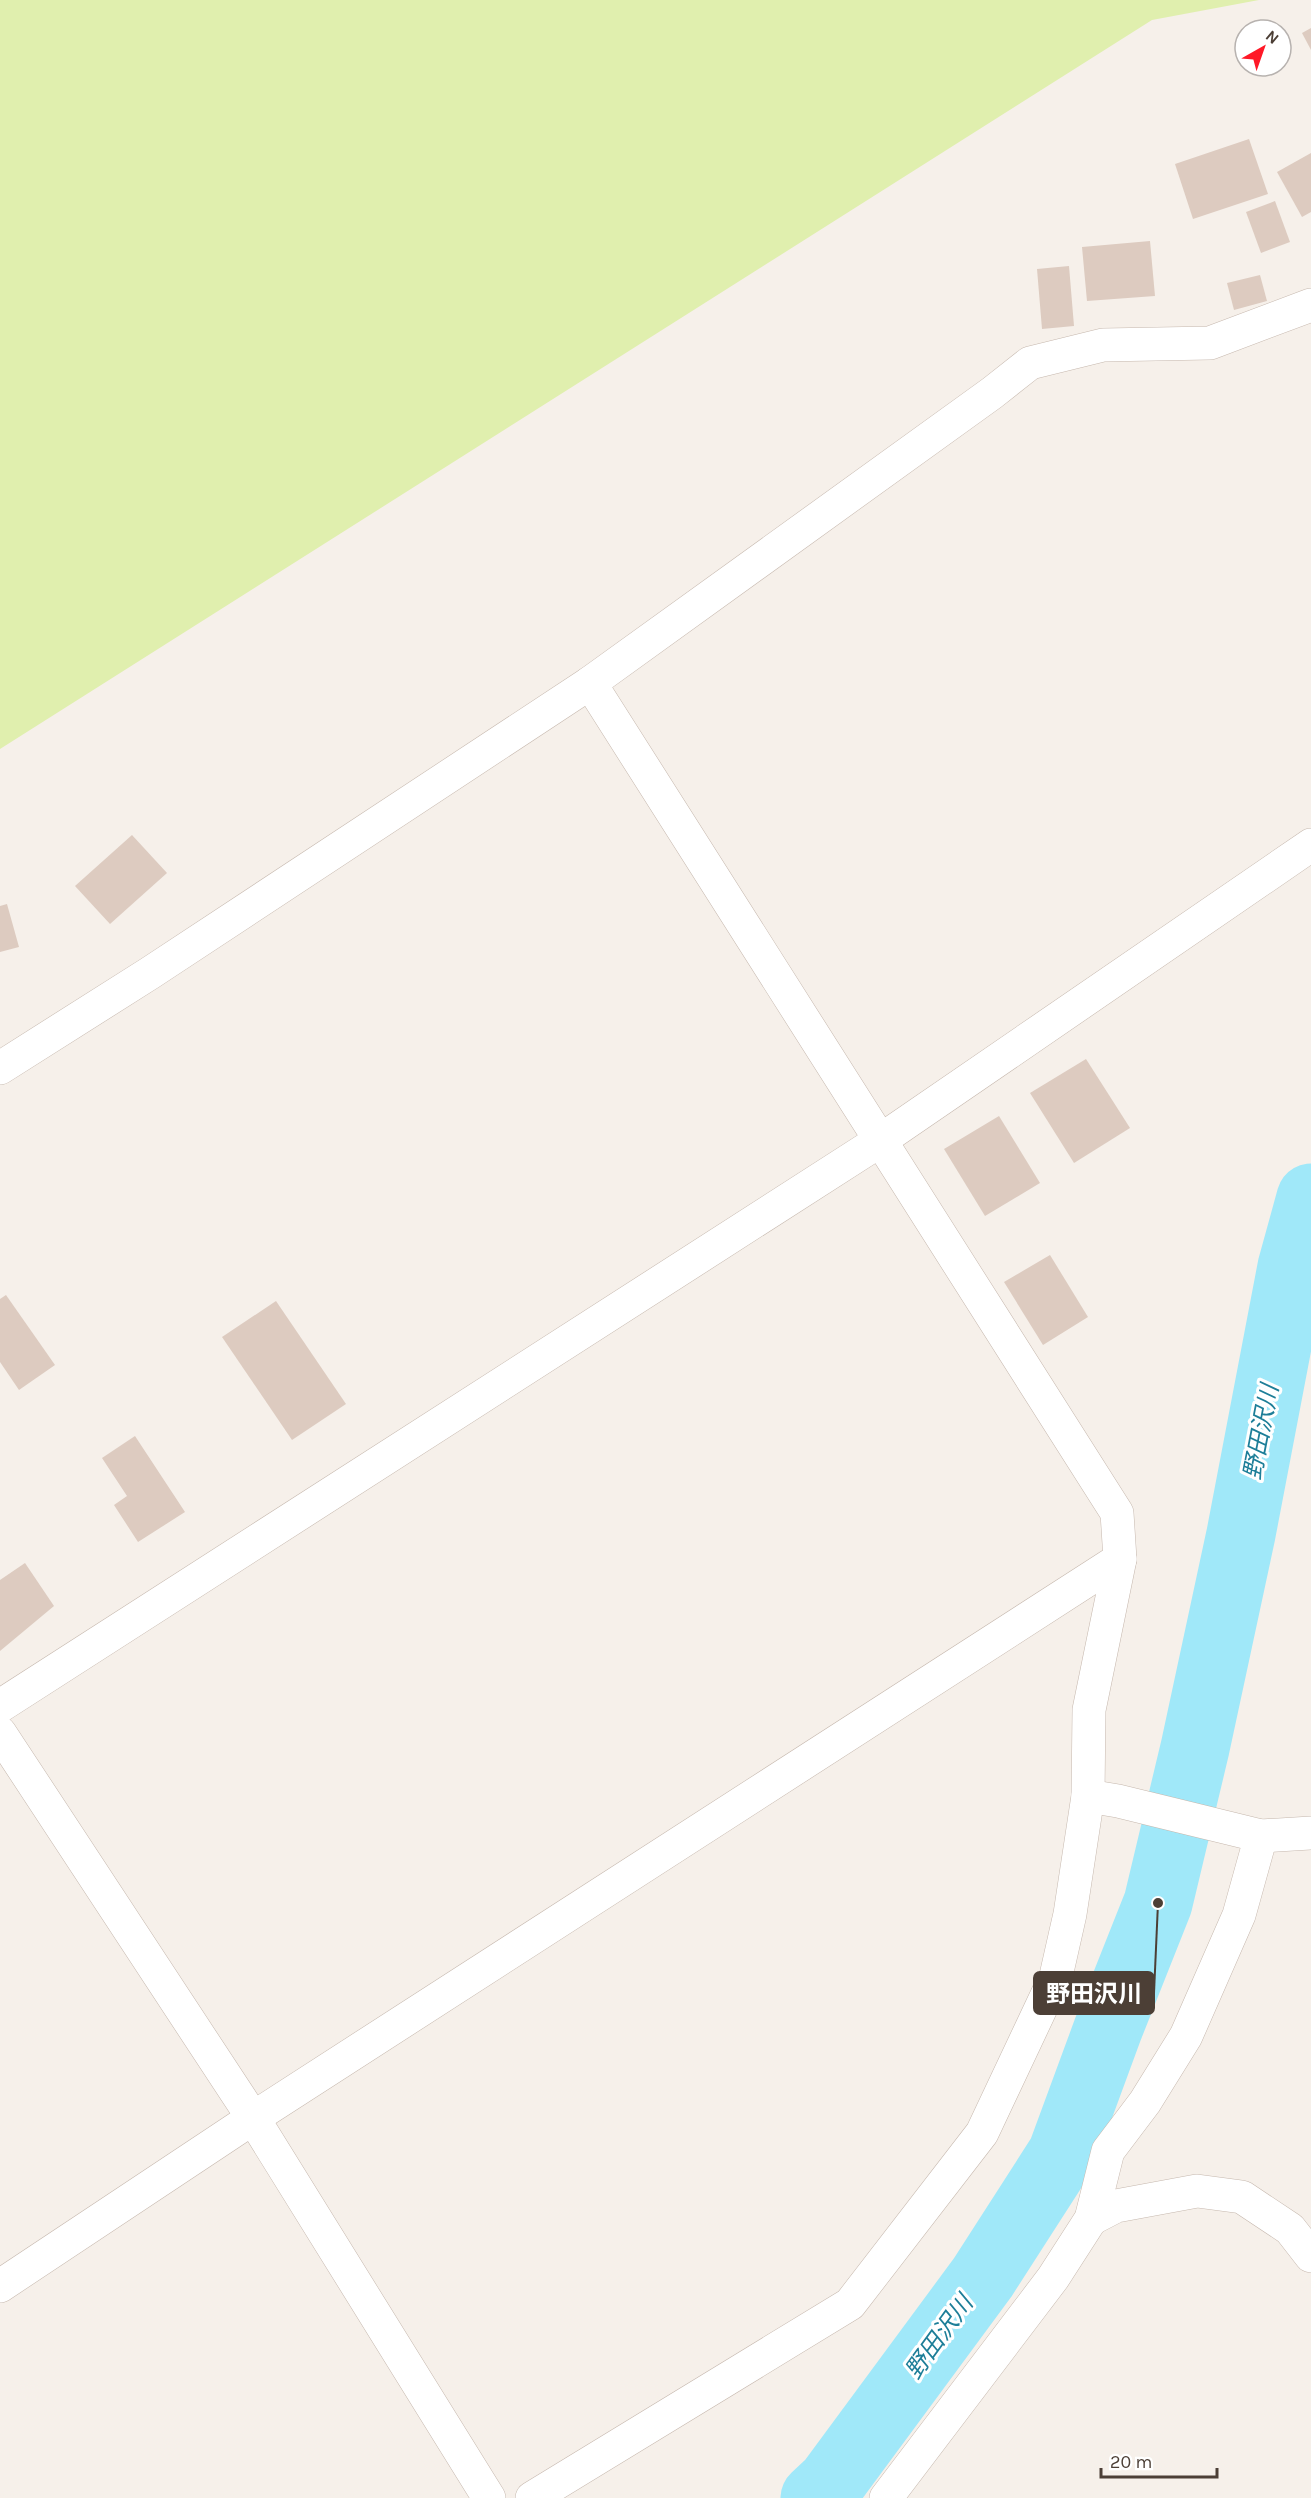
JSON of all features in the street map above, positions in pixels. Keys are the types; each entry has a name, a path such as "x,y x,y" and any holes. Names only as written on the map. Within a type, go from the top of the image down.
{"street":[{"path":"0,1068 150,973 590,684 973,407 1030,363 1103,345 1210,343 1311,305"},
{"path":"532,2498 850,2304 982,2133 1056,1976 1070,1914 1103,1798 1089,1710 1120,1559 1117,1513 590,684"},
{"path":"0,1706 881,1140 1311,845"},
{"path":"0,2286 253,2118 1120,1559"},
{"path":"0,1733 253,2118 489,2498"},
{"path":"1103,1798 1247,1832 1311,1833"},
{"path":"886,2498 1053,2278 1090,2219 1108,2151 1145,2102 1186,2036 1239,1915 1247,1832"},
{"path":"1090,2219 1116,2206 1197,2191 1242,2197 1290,2229 1311,2256"}],"green space":[{"path":"0,0 1259,0 1152,20 0,749"}],"building":[{"path":"1311,28 1311,50 1302,33"},
{"path":"1249,139 1268,194 1193,219 1175,164"},
{"path":"1311,153 1311,212 1302,217 1277,172"},
{"path":"1275,201 1290,242 1261,253 1246,212"},
{"path":"1150,241 1155,296 1087,301 1082,247"},
{"path":"1069,266 1074,326 1042,329 1037,269"},
{"path":"1260,275 1267,301 1234,310 1227,283"},
{"path":"132,835 167,873 110,924 75,886"},
{"path":"7,904 19,947 0,952 0,906"},
{"path":"1086,1059 1130,1128 1074,1163 1030,1093"},
{"path":"999,1116 1040,1183 985,1216 944,1149"},
{"path":"1050,1255 1088,1317 1043,1345 1004,1282"},
{"path":"6,1295 55,1365 19,1390 0,1362 0,1299"},
{"path":"276,1301 346,1404 292,1440 222,1337"},
{"path":"135,1436 185,1512 138,1542 114,1505 127,1496 102,1458"},
{"path":"25,1563 54,1606 0,1651 0,1580"}],"waterway":[{"name":"野田沢川","path":"815,2498 831,2483 983,2277 1062,2154 1158,1903 1195,1748 1241,1534 1292,1267 1311,1198"}],"place":[{"name":"野田沢川","path":"1158,1903"}]}
